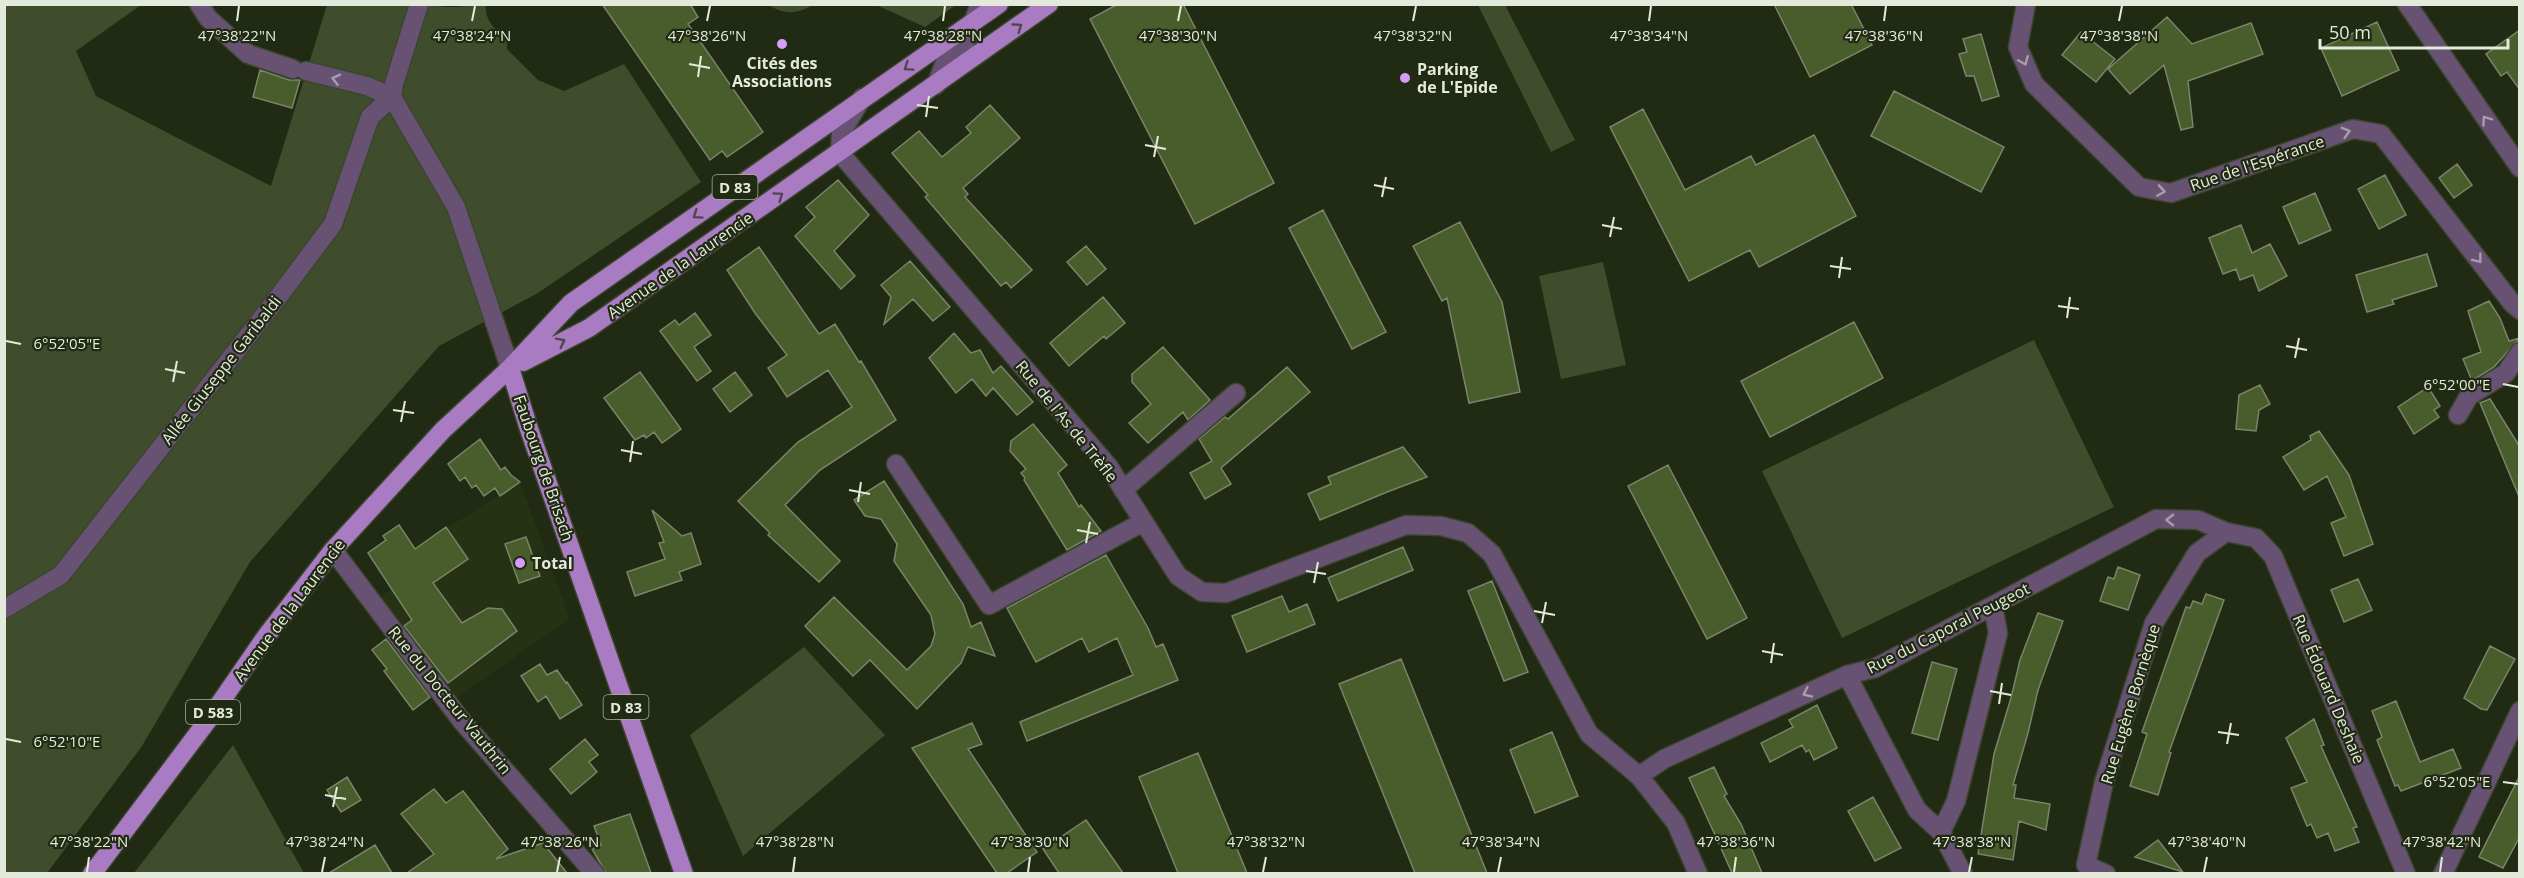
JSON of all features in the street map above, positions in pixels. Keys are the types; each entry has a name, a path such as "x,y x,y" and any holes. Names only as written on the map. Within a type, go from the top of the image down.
{"main road":[{"name":"Avenue de la Laurencie","path":"92,873 211,716 267,635 333,550 454,418 510,368 571,303 999,4"},
{"name":"Avenue de la Laurencie","path":"510,368 589,328 1049,4"},
{"name":"Faubourg de Brisach","path":"510,368 529,429 684,873"}],"street":[{"path":"199,4 208,18 248,54 299,70 367,86 393,98"},
{"path":"419,4 394,84 393,98 456,207 510,368"},
{"path":"936,85 948,55 965,43 980,4"},
{"name":"Rue de l'Espérance","path":"2026,4 2018,47 2034,84 2139,187 2171,193 2353,129 2381,134 2512,303 2520,310"},
{"path":"2407,4 2520,168"},
{"name":"Allée Giuseppe Garibaldi","path":"4,609 61,574 276,300 333,224 370,117 393,98"},
{"path":"840,153 841,133 862,98"},
{"name":"Rue de l'As de Trèfle","path":"840,153 1101,458 1178,576 1202,592 1226,593 1406,525 1441,526 1468,533 1492,554 1589,734 1640,776 1676,823 1698,873"},
{"path":"2458,415 2469,396 2506,373 2520,352"},
{"path":"1123,490 1236,393"},
{"path":"896,464 989,605 1143,522"},
{"name":"Rue du Caporal Peugeot","path":"1640,776 1664,759 1847,675 1875,668 2156,519 2198,520 2226,532"},
{"name":"Rue Eugène Bornèque","path":"2082,869 2104,782 2154,623 2197,553 2226,532"},
{"name":"Rue Édouard Deshaie","path":"2226,532 2256,538 2273,556 2406,873"},
{"name":"Rue du Docteur Vauthrin","path":"333,550 461,720 595,873"},
{"path":"1941,832 1956,801 1998,633 1994,606"},
{"path":"1847,675 1917,810 1941,832 1963,873"},
{"path":"2443,873 2520,711"},
{"path":"2082,869 2106,873"}],"shaded area":[{"path":"428,4 450,7 486,5 489,21 507,41 507,49 538,80 564,91 624,64 701,182 538,293 439,346 250,562 142,746 47,873 5,874 5,5 141,5 76,51 96,96 271,186 327,5"},
{"path":"769,5 813,5 802,10 786,12"},
{"path":"876,5 956,5 925,27"},
{"path":"1478,5 1505,5 1575,140 1551,152"},
{"path":"1603,262 1626,365 1561,379 1539,276"},
{"path":"2034,340 2114,507 1842,638 1762,471"},
{"path":"520,482 570,619 457,697 380,597 434,560 423,543"},
{"path":"804,647 885,735 743,856 690,735"},
{"path":"233,745 304,873 134,873"}],"building":[{"path":"602,4 690,4 698,17 688,24 763,132 727,157 722,151 710,160"},
{"path":"1118,4 1183,4 1274,183 1195,224 1090,19"},
{"path":"1774,4 1851,4 1872,45 1810,77"},
{"path":"2167,17 2192,44 2251,23 2263,54 2188,81 2193,127 2181,130 2164,65 2130,94 2108,69"},
{"path":"2377,22 2399,70 2342,96 2321,48"},
{"path":"2520,30 2520,90 2507,72 2501,76 2486,54"},
{"path":"2081,32 2115,59 2096,82 2062,55"},
{"path":"1981,34 1999,96 1982,101 1974,76 1966,76 1959,54 1967,52 1963,39"},
{"path":"260,70 289,80 300,80 292,108 253,97"},
{"path":"1894,91 2004,147 1981,192 1871,136"},
{"path":"990,105 1020,138 963,188 968,194 965,197 1032,270 1011,288 1006,282 1001,286 925,197 928,195 892,153 919,131 942,157 971,133 966,127"},
{"path":"1643,109 1685,190 1751,156 1756,165 1814,135 1856,216 1759,267 1750,250 1689,281 1610,127"},
{"path":"2457,164 2472,185 2454,198 2439,178"},
{"path":"2385,175 2406,215 2379,229 2358,189"},
{"path":"838,180 869,215 834,251 855,276 841,289 795,236 815,217 806,207"},
{"path":"2315,193 2331,230 2299,244 2283,207"},
{"path":"1323,210 1386,332 1352,349 1289,228"},
{"path":"1460,222 1502,302 1520,392 1469,403 1447,298 1442,301 1413,246"},
{"path":"2241,225 2252,253 2270,244 2287,276 2259,291 2253,275 2240,280 2236,269 2223,274 2209,238"},
{"path":"1086,246 1106,269 1087,285 1067,262"},
{"path":"759,247 819,334 835,324 859,362 861,361 896,420 820,470 785,505 840,561 819,582 768,535 770,533 738,501 798,442 852,407 828,370 787,397 768,368 787,355 755,313 727,270"},
{"path":"2427,254 2437,286 2392,300 2394,304 2367,312 2356,275"},
{"path":"910,261 950,307 933,321 913,299 884,324 891,297 881,285"},
{"path":"1103,297 1125,323 1106,339 1104,336 1069,366 1050,343"},
{"path":"2489,301 2500,318 2509,341 2520,338 2494,367 2472,381 2463,359 2481,352 2468,311"},
{"path":"695,313 711,335 694,347 711,371 697,381 660,331 675,320 679,325"},
{"path":"1854,322 1883,378 1770,437 1741,381"},
{"path":"954,333 971,353 980,350 993,373 1001,366 1033,402 1017,415 993,388 986,396 972,379 956,393 929,358"},
{"path":"1163,347 1210,400 1188,420 1183,412 1148,443 1129,423 1151,404 1132,382 1132,374"},
{"path":"1287,367 1310,392 1221,468 1231,484 1205,499 1190,473 1212,461 1199,439 1225,417 1228,419"},
{"path":"640,372 681,429 662,443 654,432 646,438 644,435 635,440 604,398"},
{"path":"735,372 752,395 730,412 713,389"},
{"path":"2260,385 2270,404 2259,410 2256,431 2236,429 2239,395"},
{"path":"2428,387 2440,406 2434,410 2439,417 2414,434 2398,407"},
{"path":"2490,399 2520,447 2520,499 2480,403"},
{"path":"1033,424 1067,465 1058,473 1079,507 1081,505 1101,531 1067,550 1024,480 1021,473 1026,469 1010,451 1011,441"},
{"path":"2319,431 2349,475 2373,544 2344,556 2331,523 2346,517 2327,476 2304,490 2283,457 2311,440 2310,436"},
{"path":"480,439 501,470 505,467 520,482 500,496 495,488 484,496 476,485 472,488 465,477 460,481 448,464"},
{"path":"1403,447 1427,477 1320,520 1308,494 1331,484 1328,477"},
{"path":"1668,465 1747,618 1707,639 1628,486"},
{"path":"884,481 963,604 971,627 981,622 995,656 968,647 961,663 917,709 870,660 853,676 805,626 834,597 907,670 931,646 935,634 931,615 894,561 897,544 881,519 865,516 854,500"},
{"path":"652,510 682,536 691,533 701,564 679,572 682,580 635,596 627,572 665,559 659,543 664,542"},
{"path":"399,525 415,549 446,527 468,559 433,583 462,623 488,608 502,609 517,631 448,683 404,626 412,620 368,553 386,540 383,536"},
{"path":"526,537 540,576 519,583 505,544"},
{"path":"1403,547 1413,570 1338,601 1328,578"},
{"path":"1106,555 1148,628 1156,647 1163,644 1178,680 1027,741 1020,722 1133,675 1117,638 1089,652 1082,638 1036,662 1007,608"},
{"path":"2118,567 2140,575 2128,610 2100,601 2108,577 2114,579"},
{"path":"2358,579 2372,610 2344,622 2331,590"},
{"path":"1492,581 1528,672 1504,681 1468,591"},
{"path":"2206,594 2224,600 2169,752 2171,753 2158,795 2130,786 2147,734 2142,732 2186,607 2190,608 2193,601 2202,604"},
{"path":"1282,596 1289,612 1307,604 1315,624 1247,652 1232,616"},
{"path":"2038,613 2063,621 2038,690 2013,785 2016,785 2014,798 2050,804 2046,830 2019,821 2013,860 1978,854 1994,754 2020,660"},
{"path":"386,639 430,697 413,710 384,671 387,669 372,650"},
{"path":"2490,646 2515,659 2487,710 2481,709 2464,698"},
{"path":"1401,659 1487,873 1415,873 1339,684"},
{"path":"1932,662 1957,669 1938,740 1912,733"},
{"path":"540,664 547,675 557,670 582,705 560,719 546,696 538,702 521,676"},
{"path":"2396,701 2420,762 2453,749 2461,768 2401,791 2398,785 2395,786 2377,740 2382,737 2372,711"},
{"path":"1817,705 1837,748 1814,760 1809,750 1806,752 1802,745 1770,762 1761,743 1793,727 1789,720"},
{"path":"2314,719 2324,745 2321,746 2357,827 2353,828 2359,842 2335,851 2328,833 2317,838 2311,824 2307,826 2291,788 2307,782 2286,738"},
{"path":"972,723 982,744 968,749 1037,852 1007,873 997,873 912,748"},
{"path":"1552,732 1578,796 1535,813 1510,750"},
{"path":"585,739 598,755 589,762 597,772 571,794 550,769"},
{"path":"1198,753 1247,873 1178,873 1139,777"},
{"path":"1714,767 1727,794 1724,796 1741,824 1762,873 1732,873 1689,778"},
{"path":"2520,775 2520,836 2503,868 2479,857"},
{"path":"347,777 361,800 341,812 327,790"},
{"path":"434,789 446,803 463,791 508,849 496,859 543,843 567,873 407,873 434,854 401,814"},
{"path":"1873,797 1901,848 1875,861 1848,811"},
{"path":"630,814 651,873 606,873 592,849 601,845 594,826"},
{"path":"1086,820 1123,873 1059,873 1043,849"},
{"path":"2158,840 2183,872 2135,857"},
{"path":"375,845 392,873 329,873"}],"place":[{"name":"Cités des Associations","path":"782,44"},
{"name":"Parking de L'Epide","path":"1405,78"},
{"name":"Total","path":"520,563"}]}
